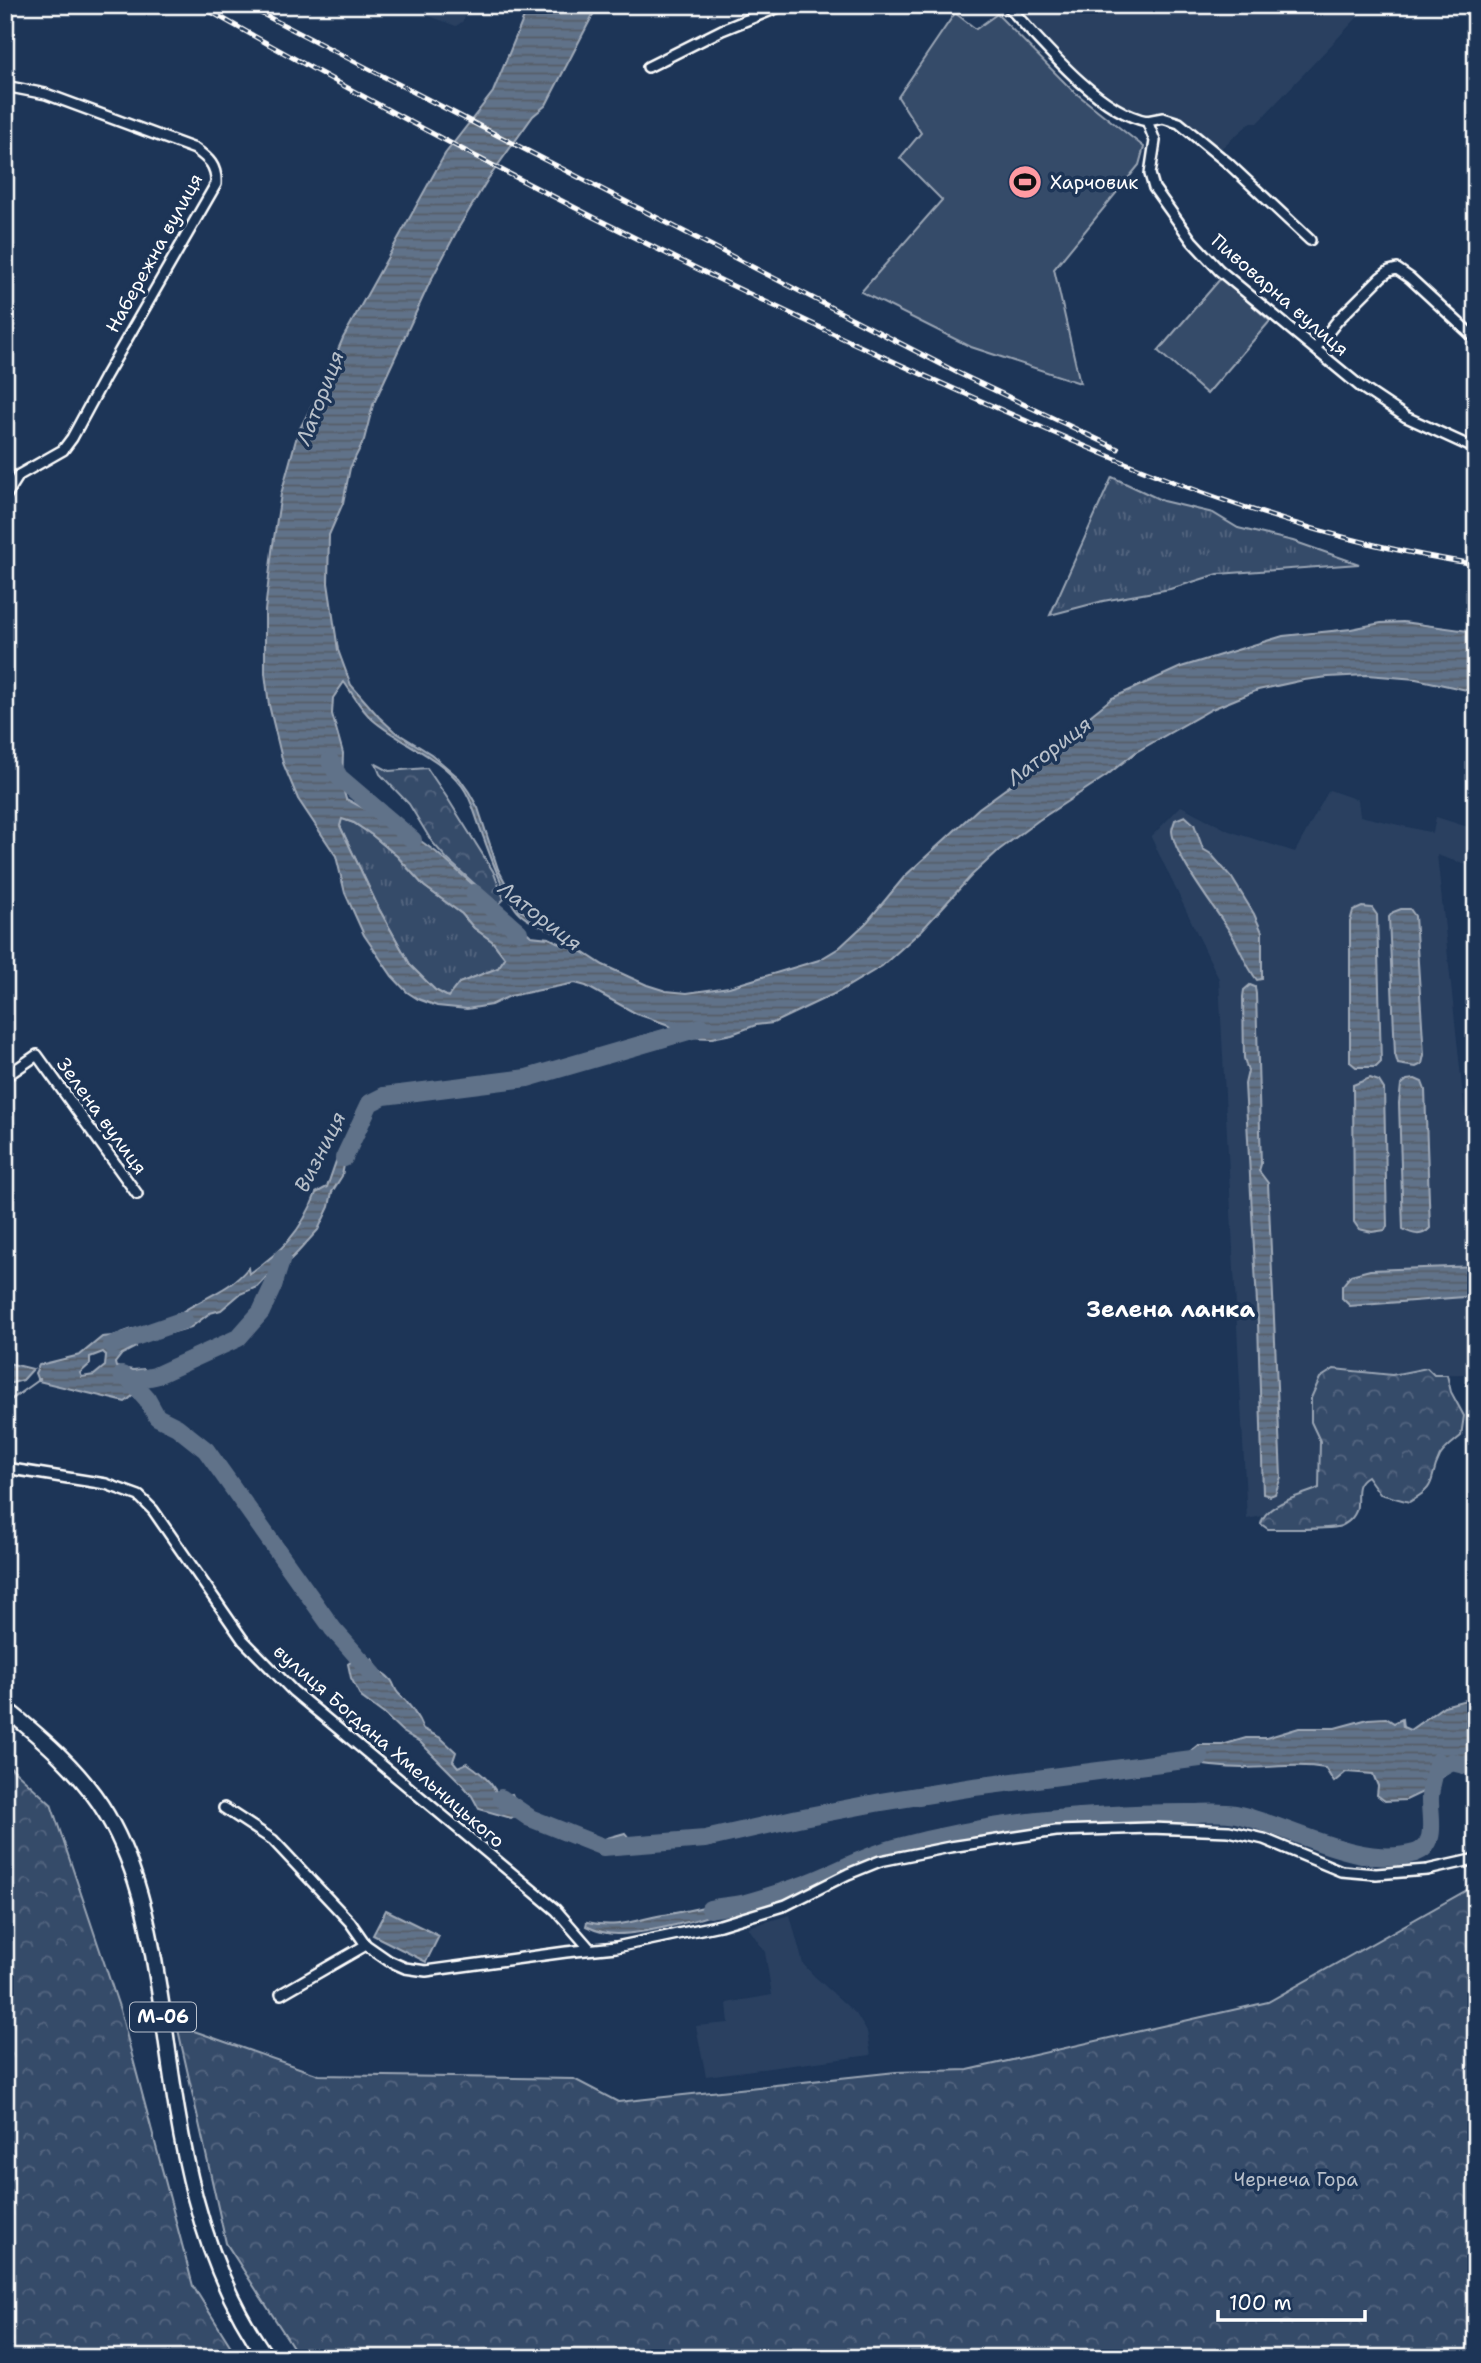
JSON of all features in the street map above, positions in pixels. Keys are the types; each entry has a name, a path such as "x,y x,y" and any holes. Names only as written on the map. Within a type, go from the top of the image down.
{"highway":[{"name":"М-06","path":"5,1708 32,1730 80,1778 96,1797 118,1835 144,1901 181,2142 193,2196 226,2284 242,2319 267,2358"}],"street":[{"path":"648,67 723,30 785,5"},
{"path":"1007,5 1062,64 1095,93 1133,118 1147,121 1163,118 1179,123 1229,164 1310,240"},
{"name":"Набережна вулиця","path":"5,86 46,94 136,125 195,149 209,159 217,172 216,184 72,438 63,450 19,475 5,496"},
{"name":"Пивоварна вулиця","path":"1147,121 1154,141 1150,174 1154,188 1192,241 1219,270 1361,387 1406,417 1476,449"},
{"path":"1315,349 1338,320 1381,276 1397,269 1476,339"},
{"name":"Зелена вулиця","path":"5,1077 37,1055 138,1194"},
{"name":"вулиця Богдана Хмельницького","path":"5,1468 106,1484 139,1496 153,1510 228,1620 260,1658 293,1691 556,1910 590,1949"},
{"path":"224,1808 273,1840 350,1922 366,1945 405,1968 426,1971 629,1945 750,1917 786,1905 880,1861 1056,1831 1150,1828 1229,1831 1264,1839 1341,1871 1377,1874 1427,1870 1476,1859"},
{"path":"281,1994 366,1945"}],"shaded area":[{"path":"401,5 472,5 462,22 456,26"},
{"path":"1014,5 1369,5 1257,123 1250,123 1218,151 1184,122 1160,112 1132,112 1072,68"},
{"path":"1329,790 1358,800 1360,816 1433,833 1436,817 1471,828 1470,841 1476,844 1476,868 1437,855 1476,1217 1476,1374 1326,1375 1328,1503 1247,1519 1219,979 1151,837 1181,806 1229,831 1295,852"},
{"path":"790,1915 803,1964 856,2014 867,2032 871,2055 706,2076 696,2026 729,2023 727,2003 772,1995 765,1952 748,1927"}],"green space":[{"name":"Харчовик","path":"955,13 976,29 997,14 1072,90 1144,147 1139,165 1054,269 1080,383 971,347 861,292 942,200 900,158 921,133 898,97"},
{"path":"1221,278 1270,321 1207,394 1158,351"},
{"path":"1112,477 1163,501 1213,513 1238,528 1293,541 1359,564 1218,574 1170,589 1103,601 1050,615"},
{"path":"376,764 389,771 427,768 493,871 504,899 498,905 432,842 409,804 380,774"},
{"path":"341,818 372,835 397,856 424,886 462,914 474,928 492,941 505,958 498,968 459,983 448,997 435,990 411,966 379,909 340,826"},
{"path":"1427,1368 1434,1375 1447,1375 1451,1392 1464,1416 1461,1436 1440,1456 1429,1487 1425,1491 1409,1502 1380,1494 1367,1476 1358,1485 1354,1515 1341,1526 1268,1529 1261,1524 1269,1511 1277,1505 1319,1488 1320,1441 1311,1422 1311,1398 1320,1378 1334,1369 1392,1375"},
{"path":"5,1762 51,1804 120,2010 193,2286 238,2358 5,2358"},
{"name":"Чернеча Гора","path":"1476,1885 1476,2358 300,2358 226,2243 177,2025 319,2075 574,2079 618,2102 896,2072 968,2070 1268,2002"}],"water":[{"path":"529,5 598,5 546,105 533,116 488,179 430,282 373,405 364,440 350,468 343,503 329,535 328,583 338,650 351,685 394,731 431,754 459,778 478,808 498,869 520,910 570,940 603,965 647,985 666,991 687,993 729,987 819,960 839,948 867,922 905,876 979,808 1030,771 1070,732 1112,698 1181,667 1283,636 1403,622 1476,632 1476,692 1416,679 1367,675 1328,677 1258,690 1212,709 1136,752 999,850 972,875 922,930 882,966 838,992 773,1023 756,1025 712,1038 688,1037 666,1024 637,1014 586,986 575,983 510,996 491,1005 467,1009 437,1006 418,999 392,976 364,935 345,893 336,856 298,799 283,763 269,705 265,673 265,611 281,494 298,432 323,385 343,338 445,154 493,92","holes":["344,682 373,720 442,766 462,786 468,795 499,878 515,908 526,919 555,933 566,943 531,936 518,924 495,915 486,896 436,852 404,829 346,799 342,785 343,753 332,714 333,698","342,819 354,823 372,835 397,856 424,886 462,914 474,928 492,941 505,958 498,968 459,983 448,997 435,990 411,966 379,909 340,826"]},
{"path":"1185,816 1194,824 1203,849 1211,854 1232,878 1254,914 1262,932 1262,979 1257,980 1253,974 1234,938 1180,855 1172,830 1175,820"},
{"path":"1362,907 1372,908 1377,915 1381,1062 1376,1067 1356,1067 1350,1062 1350,922 1353,911"},
{"path":"1401,909 1410,909 1415,916 1424,1055 1422,1064 1416,1067 1398,1064 1395,1054 1389,917"},
{"path":"1250,985 1255,987 1256,994 1261,1164 1259,1171 1268,1183 1281,1477 1275,1494 1270,1496 1263,1494 1258,1322 1245,1084 1248,1071 1244,1058 1243,997 1244,990"},
{"path":"1370,1078 1379,1081 1384,1089 1387,1226 1385,1230 1372,1232 1359,1229 1354,1222 1353,1085"},
{"path":"1407,1080 1422,1082 1425,1090 1430,1228 1417,1234 1403,1229 1399,1103 1401,1085"},
{"path":"360,1134 355,1143 354,1154 344,1165 342,1176 332,1192 329,1207 318,1230 283,1267 272,1271 257,1287 240,1294 221,1310 210,1313 191,1327 171,1333 162,1329 182,1312 228,1286 248,1268 249,1274 281,1248 304,1218 316,1193 327,1187 341,1147"},
{"path":"1476,1266 1476,1296 1350,1306 1342,1298 1342,1286 1351,1275 1370,1270"},
{"path":"132,1329 136,1347 122,1354 115,1363 116,1367 144,1369 150,1381 125,1402 38,1381 35,1373 39,1365 80,1355 102,1337","holes":["103,1352 106,1355 105,1366 94,1375 82,1377 80,1373 90,1364 90,1357"]},
{"path":"5,1363 33,1369 23,1380 5,1385"},
{"path":"358,1657 372,1659 413,1710 423,1729 441,1738 456,1752 453,1761 458,1767 467,1763 472,1766 489,1782 499,1797 512,1794 521,1812 511,1818 479,1809 462,1784 420,1742 403,1732 361,1697 351,1678 348,1664"},
{"path":"1474,1687 1476,1748 1469,1757 1421,1793 1406,1800 1385,1801 1377,1795 1378,1786 1373,1774 1346,1772 1334,1782 1325,1768 1235,1768 1178,1761 1198,1745 1222,1745 1246,1738 1266,1738 1299,1728 1335,1728 1368,1719 1386,1718 1394,1723 1402,1719 1403,1727 1410,1730 1444,1706 1470,1699"},
{"path":"625,1833 629,1838 624,1851 618,1851 607,1838"},
{"path":"811,1881 792,1894 747,1907 744,1904 751,1896"},
{"path":"728,1900 732,1905 723,1910 659,1929 613,1934 586,1926 587,1922 608,1925 626,1923"},
{"path":"386,1910 439,1936 426,1962 373,1935"}],"waterway":[{"name":"Латориця","path":"330,761 339,777 413,840"},
{"name":"Латориця","path":"474,893 519,932"},
{"name":"Визниця","path":"344,1158 370,1103 384,1096 527,1078 702,1027"},
{"path":"131,1381 155,1376 238,1338 261,1312 282,1258"},
{"name":"Визниця","path":"112,1345 184,1320"},
{"path":"122,1375 147,1399 157,1417 177,1427 206,1450 333,1629 374,1675"},
{"path":"5,1404 40,1379"},
{"path":"501,1798 530,1818 603,1847 705,1839 881,1802 974,1787 1200,1758"},
{"path":"710,1909 746,1903 778,1893 882,1852 931,1839 1003,1826 1077,1817 1230,1813 1348,1851 1393,1856 1415,1853 1427,1844 1430,1837 1430,1792 1438,1761"},
{"path":"1439,1769 1452,1762 1476,1768"}],"railway":[{"path":"199,5 379,105 653,247 838,336 1064,437 1197,491 1265,514 1404,551 1476,564"},
{"path":"245,5 958,373 1118,449"}],"place":[{"name":"Харчовик","path":"1025,182"}],"district":[{"name":"Зелена ланка","path":"1171,1309"}]}
